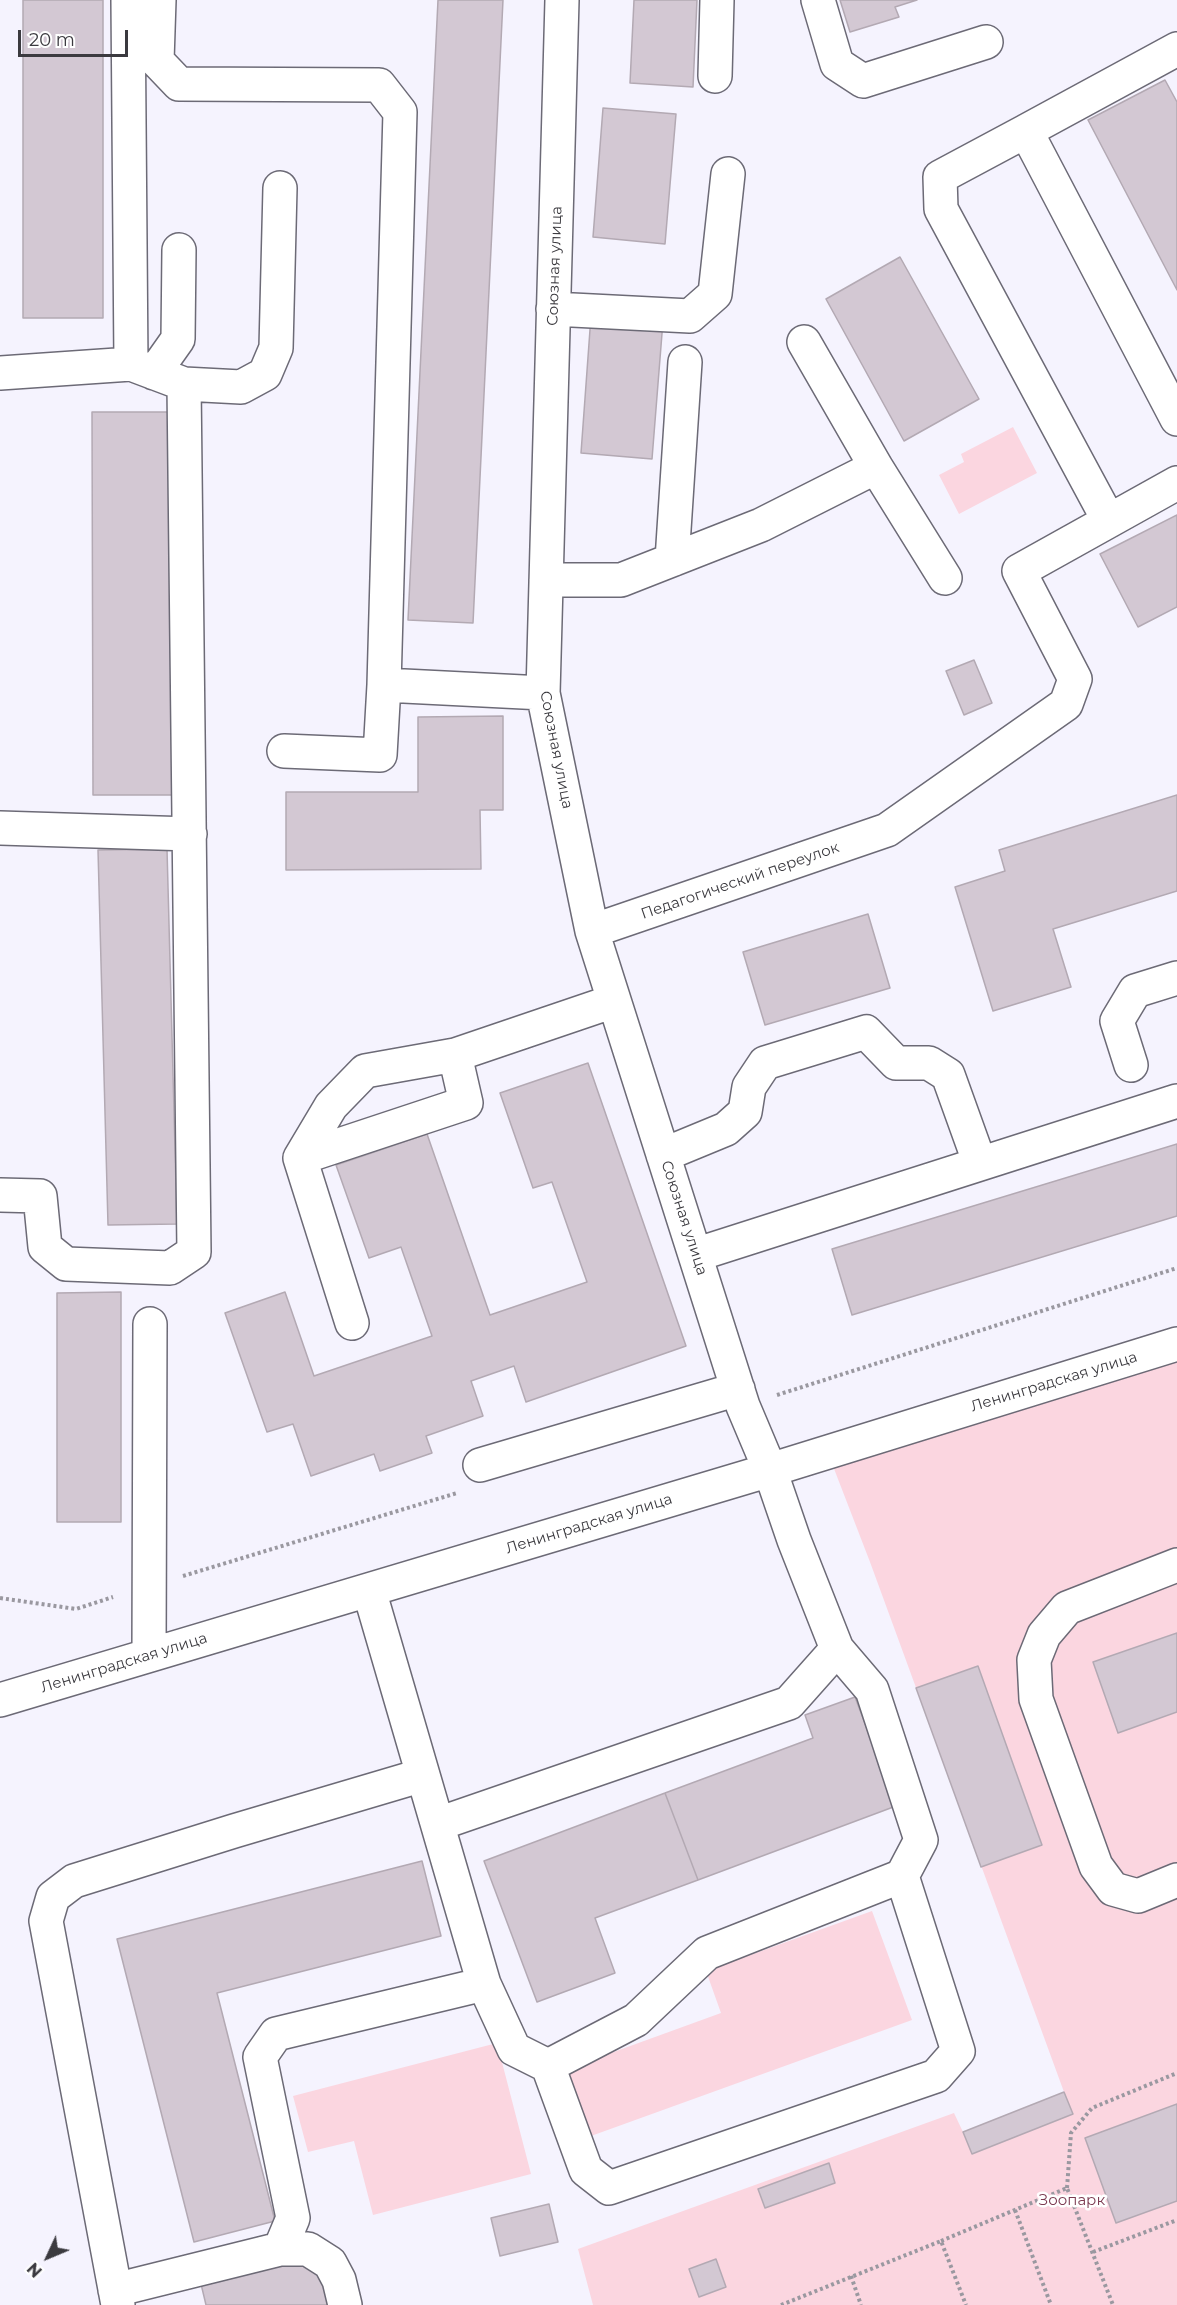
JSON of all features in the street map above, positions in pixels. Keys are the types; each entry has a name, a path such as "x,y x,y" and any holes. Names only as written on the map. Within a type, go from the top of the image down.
{"street":[{"path":"128,0 142,369"},
{"path":"159,0 157,61 179,84 379,86 400,112 384,685 380,755 284,751"},
{"name":"Союзная улица","path":"562,0 543,693 592,931 738,1389 837,1649 872,1690 921,1840 902,1876"},
{"path":"715,76 717,0"},
{"path":"818,0 837,64 863,81 986,42"},
{"path":"1177,49 939,177 942,209 1109,520 1177,483"},
{"path":"1026,131 1177,419"},
{"path":"553,309 690,316 716,294 728,174"},
{"path":"0,373 142,369 184,384 241,387 265,374 276,348 280,188"},
{"path":"142,369 178,339 179,250"},
{"path":"804,342 876,467 945,578"},
{"path":"672,560 686,362"},
{"path":"0,1195 40,1196 45,1247 66,1264 170,1268 194,1252 184,384"},
{"path":"546,579 621,580 761,525 876,467"},
{"name":"Педагогический переулок","path":"592,931 887,830 1066,704 1076,679 1019,571 1109,520"},
{"path":"384,685 543,693"},
{"path":"0,828 190,834"},
{"path":"1131,1065 1117,1021 1135,991 1177,978"},
{"path":"352,1323 300,1158 331,1106 365,1071 455,1055 614,1001"},
{"path":"663,1155 726,1129 745,1112 749,1087 765,1063 866,1032 896,1063 929,1063 948,1075 980,1164"},
{"path":"300,1158 466,1103 455,1055"},
{"path":"695,1255 1177,1101"},
{"path":"149,1655 150,1324"},
{"name":"Ленинградская улица","path":"0,1700 770,1470 1177,1344"},
{"path":"480,1465 738,1389"},
{"path":"1177,1565 1067,1608 1044,1635 1034,1660 1036,1699 1096,1866 1113,1889 1138,1896 1177,1880"},
{"path":"369,1590 484,1984 514,2049 548,2066 586,2170 609,2188 936,2076 958,2051 902,1876 707,1953 636,2020 548,2066"},
{"path":"438,1824 789,1703 837,1649"},
{"path":"345,2305 339,2280 330,2263 308,2248 280,2249 117,2298 46,1921 54,1897 74,1881 423,1775"},
{"path":"280,2249 293,2218 260,2057 276,2034 484,1984"}],"path":[{"path":"1113,2305 1066,2188 1071,2133 1092,2108 1177,2073"},
{"path":"781,2305 1066,2188"},
{"path":"1015,2210 1051,2305"},
{"path":"1093,2252 1177,2220"},
{"path":"941,2241 966,2305"},
{"path":"851,2276 861,2305"}],"green space":[{"path":"1013,427 1037,473 959,514 939,475 964,462 961,454"},
{"name":"Зоопарк","path":"1177,1339 1177,2305 593,2305 578,2249 954,2113 963,2132 1064,2092 826,1448"},
{"path":"872,1911 912,2020 591,2136 567,2069 721,2013 706,1971"},
{"path":"497,2043 531,2174 373,2215 354,2141 308,2152 293,2096"}],"building":[{"path":"23,0 103,0 103,318 23,318"},
{"path":"438,0 503,0 473,623 408,620"},
{"path":"634,0 697,0 693,87 630,83"},
{"path":"840,0 917,0 895,7 899,17 850,32"},
{"path":"1165,80 1177,102 1177,290 1088,120"},
{"path":"603,108 676,114 665,244 593,237"},
{"path":"900,257 979,399 904,441 826,299"},
{"path":"591,316 663,321 652,459 581,453"},
{"path":"92,412 172,412 172,795 93,795"},
{"path":"1177,515 1177,607 1138,627 1100,554"},
{"path":"974,660 992,703 964,715 946,671"},
{"path":"503,716 503,810 480,810 481,869 286,870 286,792 418,792 418,717"},
{"path":"1177,795 1177,891 1053,929 1071,987 993,1011 955,887 1005,871 999,850"},
{"path":"167,849 177,1224 108,1225 98,850"},
{"path":"868,914 890,988 765,1025 743,952"},
{"path":"588,1063 686,1346 526,1402 514,1366 471,1381 483,1416 426,1436 432,1453 380,1471 374,1454 311,1476 293,1424 267,1432 225,1313 285,1292 314,1376 432,1336 401,1247 369,1258 336,1165 427,1134 490,1315 587,1282 552,1182 533,1188 500,1093"},
{"path":"1177,1144 1177,1216 852,1315 832,1249"},
{"path":"121,1292 121,1522 57,1522 57,1293"},
{"path":"1177,1633 1177,1712 1118,1733 1093,1662"},
{"path":"978,1666 1042,1845 981,1867 916,1688"},
{"path":"855,1697 896,1806 698,1880 665,1793 813,1738 805,1715"},
{"path":"665,1793 698,1880 595,1918 615,1973 537,2002 484,1861"},
{"path":"422,1861 441,1936 217,1993 275,2221 194,2242 117,1939"},
{"path":"1064,2092 1073,2114 972,2154 963,2132"},
{"path":"1177,2104 1177,2201 1116,2223 1085,2138"},
{"path":"829,2163 835,2183 765,2208 758,2189"},
{"path":"549,2204 558,2242 500,2256 491,2218"},
{"path":"313,2238 330,2305 206,2305 197,2267"},
{"path":"716,2259 726,2287 699,2297 689,2269"}]}
